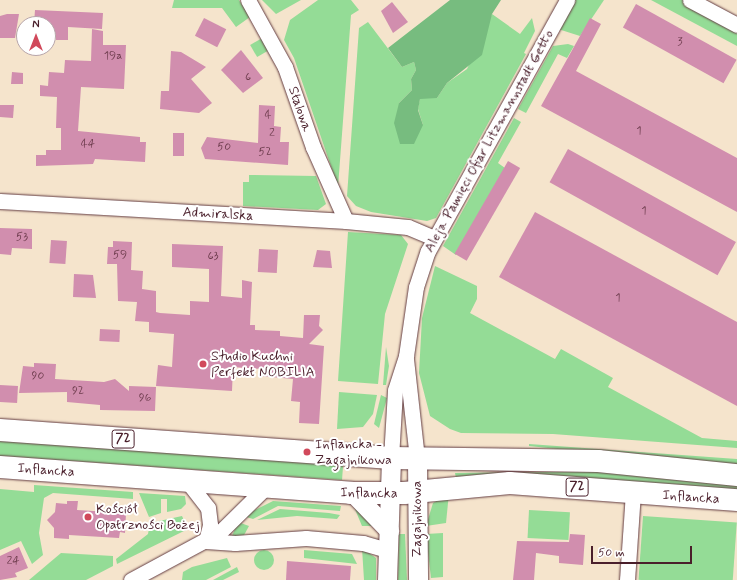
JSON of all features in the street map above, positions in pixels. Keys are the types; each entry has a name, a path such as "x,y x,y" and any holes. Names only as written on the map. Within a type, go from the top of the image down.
{"main road":[{"name":"Inflancka","path":"0,430 391,458 586,460 737,475"},
{"name":"Inflancka","path":"0,467 353,493 390,494 510,483 737,500"}],"street":[{"name":"Stalowa","path":"248,0 285,67 313,147 346,221"},
{"name":"Aleja Pamięci Ofiar Litzmannstadt Getto","path":"391,458 395,390 406,356 415,294 434,238 567,0"},
{"path":"690,0 737,25"},
{"name":"Admiralska","path":"0,202 346,221 408,227 434,238"},
{"name":"Aleja Pamięci Ofiar Litzmannstadt Getto","path":"406,356 417,459"},
{"name":"Zagajnikowa","path":"387,580 391,458"},
{"name":"Zagajnikowa","path":"417,459 418,580"},
{"path":"187,481 208,508 210,525 206,541"},
{"path":"131,580 206,541 226,527 266,487"},
{"path":"627,580 633,492"},
{"path":"353,493 389,530"},
{"path":"206,541 235,543 306,538 363,543 388,550"}],"green space":[{"path":"174,0 239,0 250,17 236,27 222,8 172,8"},
{"path":"262,0 301,0 276,14"},
{"path":"318,0 351,0 359,10 351,15 338,187 294,58 284,40 290,20"},
{"path":"450,0 501,0 492,14 482,55 447,83 437,98 420,99 418,110 423,125 414,144 400,144 394,123 399,103 412,90 411,79 416,70 414,62 402,67 388,48"},
{"path":"575,0 604,0 580,36 558,29"},
{"path":"651,0 682,0 737,30 737,46"},
{"path":"492,14 520,34 532,18 535,31 524,53 526,54 436,218 427,221 371,212 356,206 347,196 359,28 368,22 402,67 414,62 416,70 411,79 412,90 399,103 423,125 418,109 420,98 437,98 447,83 467,69"},
{"path":"264,37 271,49 257,57 250,45"},
{"path":"568,44 574,46 567,58 558,54 526,113 518,109 553,46"},
{"path":"514,118 521,122 498,163 505,168 456,255 443,246"},
{"path":"249,175 316,176 326,204 318,210 243,206 243,182 249,182"},
{"path":"348,232 401,235 408,244 385,314 378,384 338,381"},
{"path":"435,266 477,286 477,299 470,313 555,359 561,349 613,378 608,387 702,438 737,441 737,448 553,434 461,433 450,429 430,416 419,373 422,318"},
{"path":"386,347 389,366 386,385 383,385"},
{"path":"339,392 377,395 373,414 363,427 337,429"},
{"path":"381,395 387,398 379,428 374,424"},
{"path":"0,440 343,464 342,480 0,456"},
{"path":"529,444 737,459 737,468 529,446"},
{"path":"629,471 737,483 737,492 456,478 455,473"},
{"path":"34,485 133,492 133,499 53,493 44,498 39,533 43,555 32,564 21,541 0,550 0,489 34,492"},
{"path":"139,493 185,496 186,504 181,509 167,512 167,499 161,499 161,513 149,517"},
{"path":"449,493 446,523 426,526 433,503"},
{"path":"273,501 341,506 340,511 278,506 253,519 243,516"},
{"path":"354,507 376,526 362,526"},
{"path":"280,509 340,515 337,519 297,516 257,520"},
{"path":"529,510 570,512 568,540 528,538"},
{"path":"182,516 188,529 117,564 116,559 148,534 150,523"},
{"path":"643,516 737,523 733,580 639,580"},
{"path":"238,522 249,526 243,537 232,536"},
{"path":"443,533 443,577 431,578 426,534"},
{"path":"399,534 405,534 407,580 398,580"},
{"path":"362,548 376,558 376,580 364,580"},
{"path":"264,550 271,553 274,560 271,567 264,570 257,567 254,560 257,553"},
{"path":"304,550 352,554 357,564 304,558"},
{"path":"61,553 113,556 113,566 86,580 29,580"},
{"path":"227,558 231,567 206,580 182,580 183,572 192,567"},
{"path":"237,567 239,572 223,580 213,580"}],"building":[{"path":"392,2 408,22 393,33 381,11"},
{"path":"636,4 737,60 723,83 623,28"},
{"path":"35,10 103,13 102,29 68,27 68,40 56,40 56,16 35,16"},
{"path":"7,14 19,14 19,16 16,16 15,38 0,38 0,16"},
{"path":"204,18 226,29 217,47 195,36"},
{"path":"590,18 601,24 576,71 737,158 737,212 541,106"},
{"path":"92,29 103,31 103,45 126,45 124,89 81,87 78,131 140,137 140,142 146,142 145,162 95,159 93,164 36,166 36,155 46,155 46,150 61,150 61,128 56,128 57,97 40,96 40,85 48,86 49,72 64,73 65,60 91,61"},
{"path":"241,50 263,78 243,93 221,70"},
{"path":"171,51 181,52 206,67 191,79 212,103 199,113 160,109 161,91 169,91"},
{"path":"12,72 23,73 23,84 11,84"},
{"path":"0,105 14,105 13,118 0,117"},
{"path":"259,105 275,106 274,126 281,127 280,142 289,142 288,165 205,159 201,148 207,137 258,143"},
{"path":"173,133 184,133 184,156 173,156"},
{"path":"568,149 736,242 718,275 550,182"},
{"path":"508,161 520,168 467,261 454,254"},
{"path":"535,212 737,322 737,406 499,277"},
{"path":"0,228 32,229 32,249 12,248 11,255 0,254"},
{"path":"51,240 67,241 65,264 49,263"},
{"path":"113,241 132,242 131,270 143,271 142,289 156,291 156,312 190,315 190,301 209,302 209,269 172,267 172,244 223,246 221,296 242,298 242,280 252,282 250,325 255,325 255,330 280,331 280,336 303,338 304,315 320,315 319,326 323,330 309,344 324,346 319,424 299,423 300,402 291,401 293,379 261,376 261,369 233,367 232,391 156,386 158,365 172,367 174,334 149,332 149,322 135,321 137,302 118,301 117,264 107,264 108,247 113,247"},
{"path":"259,249 278,250 277,273 258,272"},
{"path":"317,250 330,251 332,268 313,267"},
{"path":"74,274 93,275 96,298 73,297"},
{"path":"100,329 120,330 119,342 99,341"},
{"path":"34,363 56,364 55,379 104,382 115,379 129,391 129,386 156,387 155,411 100,410 100,405 67,402 67,392 19,393 23,366 34,367"},
{"path":"0,385 18,386 17,403 0,402"},
{"name":"Kościół Opatrzności Bożej","path":"67,501 78,501 77,510 126,513 125,533 120,532 119,538 69,535 69,539 54,538 54,528 47,520 55,512 56,503 67,504"},
{"path":"570,534 585,535 583,565 559,563 559,556 536,553 534,580 513,580 517,541 569,542"},
{"path":"19,547 28,568 15,573 17,577 0,580 0,556"},
{"path":"287,561 351,566 350,580 286,580"}],"place":[{"name":"Studio Kuchni Perfekt NOBILIA","path":"203,364"},
{"name":"Inflancka - Zagajnikowa","path":"307,452"},
{"name":"Kościół Opatrzności Bożej","path":"88,517"}]}
